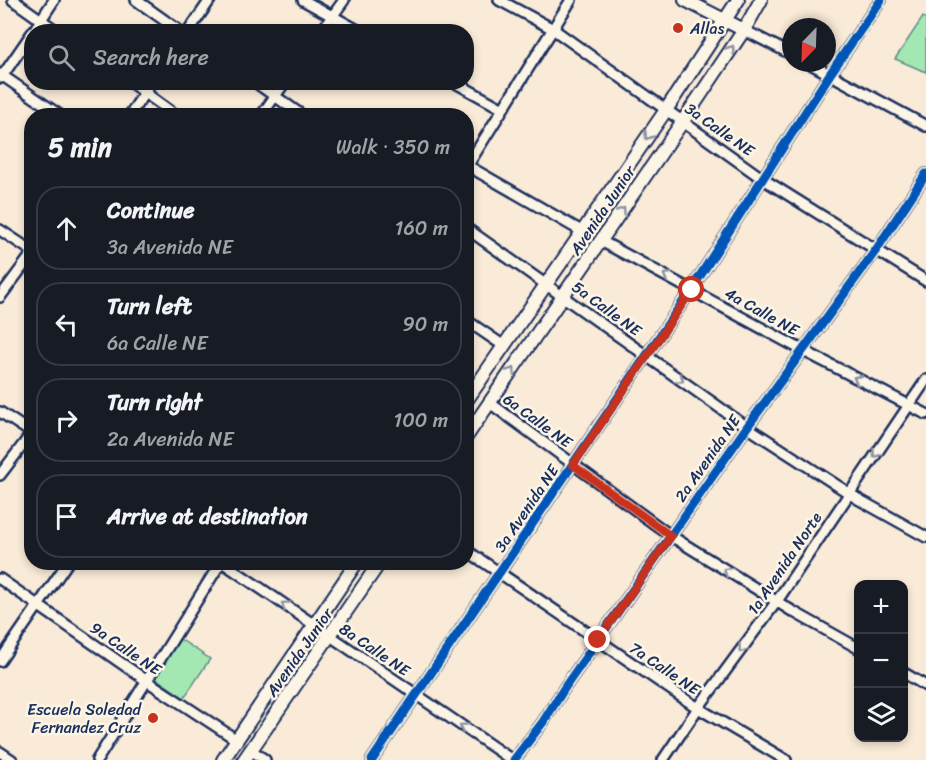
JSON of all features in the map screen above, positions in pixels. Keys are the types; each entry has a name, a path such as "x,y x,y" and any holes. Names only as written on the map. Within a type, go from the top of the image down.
{"main road":[{"path":"685,0 744,30"},
{"name":"Avenida Junior","path":"474,388 666,110 738,0"},
{"name":"Avenida Junior","path":"474,426 683,121 744,30 761,0"},
{"name":"Avenida Junior","path":"223,760 352,570"},
{"name":"Avenida Junior","path":"248,755 375,570"}],"street":[{"path":"13,0 46,24"},
{"path":"38,24 54,0"},
{"path":"136,0 170,24"},
{"path":"194,24 210,0"},
{"path":"303,0 346,24"},
{"path":"326,24 344,0"},
{"name":"3a Calle NE","path":"499,0 553,29 764,178 926,281"},
{"path":"474,156 572,0"},
{"name":"3a Avenida NE","path":"372,760 692,290 880,0"},
{"path":"744,30 782,49"},
{"path":"24,43 1,76 49,108"},
{"path":"826,72 926,126"},
{"path":"141,90 166,108"},
{"path":"135,108 147,90"},
{"path":"266,90 292,108"},
{"path":"267,108 279,90"},
{"path":"469,90 503,109"},
{"path":"474,171 583,231"},
{"name":"2a Avenida NE","path":"513,760 543,722 747,426 876,250 926,174"},
{"path":"0,230 24,246"},
{"name":"5a Calle NE","path":"474,234 747,426 858,499 926,537"},
{"name":"4a Calle NE","path":"601,241 926,414"},
{"path":"0,297 24,263"},
{"path":"474,325 504,346"},
{"name":"1a Avenida Norte","path":"663,760 698,708 777,602 926,380"},
{"name":"6a Calle NE","path":"490,403 671,536 777,602 854,646"},
{"path":"0,412 24,428"},
{"path":"0,476 24,444"},
{"name":"7a Calle NE","path":"474,555 698,708 786,760"},
{"path":"0,662 63,570"},
{"path":"97,760 216,570"},
{"name":"8a Calle NE","path":"233,570 513,760"},
{"name":"9a Calle NE","path":"0,579 237,740"},
{"path":"908,676 926,686"},
{"path":"0,752 12,760"},
{"path":"248,755 266,760"}],"green space":[{"path":"923,17 926,19 926,72 895,59"},
{"path":"180,639 210,659 184,698 154,677"}],"cycle path":[{"path":"372,760 691,290 830,74 881,0"},
{"path":"514,760 543,722 567,684 747,427 876,250 926,174"}],"place":[{"name":"Allas","path":"678,28"},
{"name":"Escuela Soledad Fernandez Cruz","path":"153,718"}],"route":[{"path":"598,640 671,536 573,465 692,290"}]}
